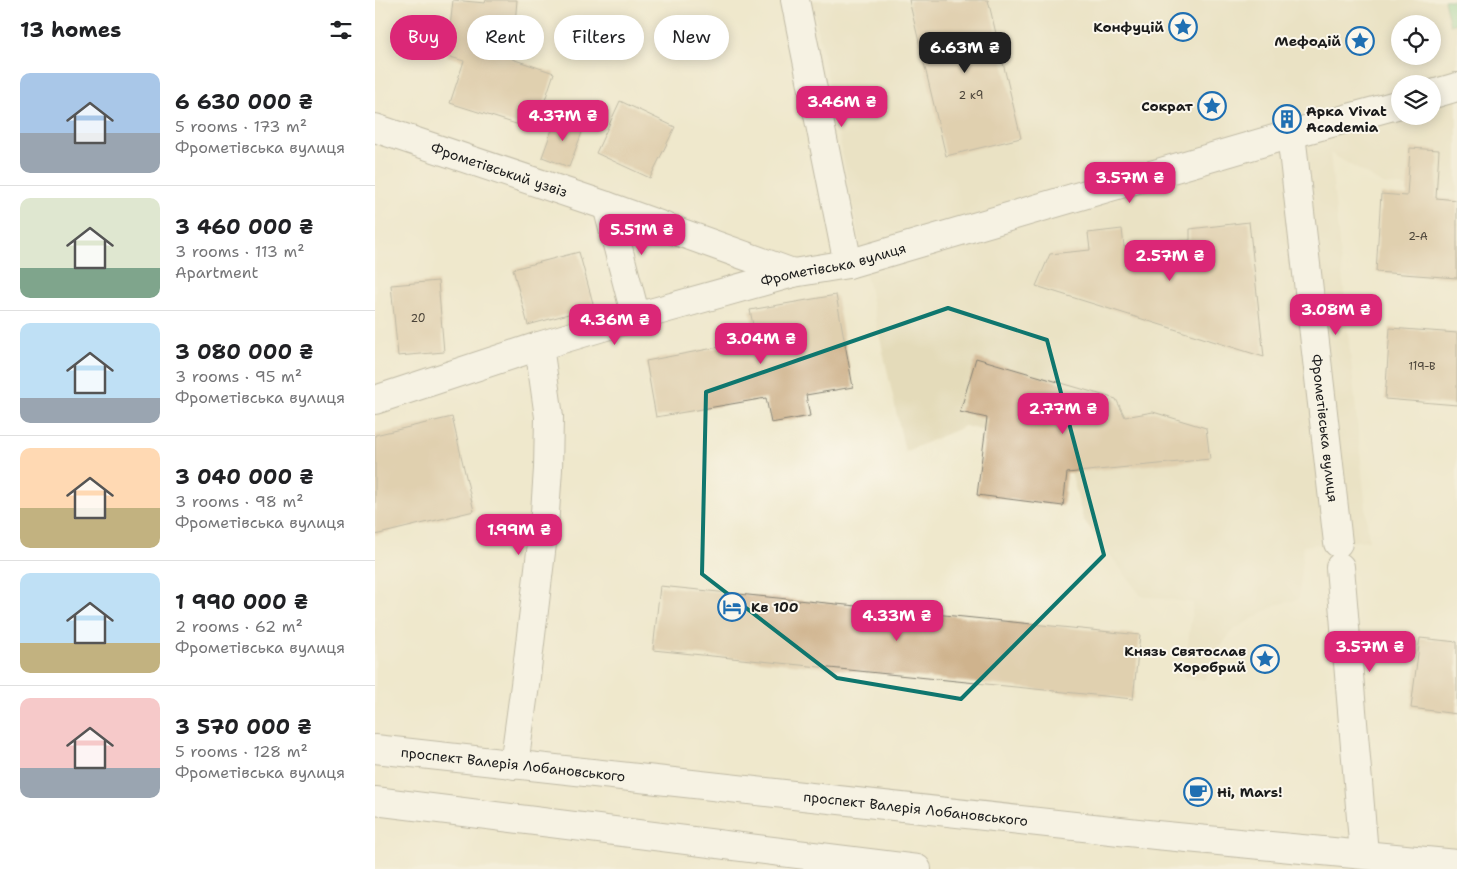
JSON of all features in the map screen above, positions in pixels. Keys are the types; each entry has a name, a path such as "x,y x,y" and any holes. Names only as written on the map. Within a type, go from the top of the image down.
{"street":[{"path":"795,0 848,264"},
{"path":"1441,92 1457,87"},
{"name":"Фрометівська вулиця","path":"375,400 539,346 636,317 793,273 848,264 1391,106"},
{"name":"Фрометівський узвіз","path":"375,128 607,206 793,273"},
{"name":"Фрометівська вулиця","path":"1291,134 1339,555 1364,854"},
{"path":"607,206 636,317"},
{"path":"514,765 543,536 548,469 549,417 539,346"},
{"name":"проспект Валерія Лобановського","path":"375,750 1146,834 1457,864"},
{"path":"375,801 917,869"}],"highlighted area":[{"path":"948,308 1047,340 1104,555 961,699 837,678 702,574 706,392"}],"shaded area":[{"path":"812,0 1457,0 1457,193 1383,184 1330,153 1369,540 1303,546 1299,599 1276,605 1235,629 1217,650 1205,679 1184,678 1193,603 1141,596 1083,519 1066,451 965,426 905,452 863,260"}],"green space":[{"path":"1444,0 1457,0 1457,23 1450,25"}],"building":[{"path":"453,0 485,3 486,0 517,0 516,15 467,15 467,60 515,60 554,73 535,130 450,103 464,61 457,59 457,15 451,15"},
{"path":"909,0 988,0 1021,138 946,156"},
{"path":"620,101 675,127 650,178 596,153"},
{"path":"557,116 584,127 569,167 542,157"},
{"path":"1410,148 1439,150 1436,198 1457,200 1457,278 1376,272 1381,194 1407,196"},
{"path":"1249,222 1264,357 1036,286 1050,254 1090,250 1088,233 1122,229 1124,247 1190,240 1190,229"},
{"path":"579,252 594,307 528,325 513,269"},
{"path":"438,281 444,352 398,356 391,285"},
{"path":"836,295 853,387 806,395 810,416 771,423 766,398 656,417 646,361 756,340 750,310"},
{"path":"1390,328 1457,333 1457,405 1385,399"},
{"path":"976,358 1116,399 1125,417 1153,412 1206,428 1210,459 1067,473 1063,506 977,495 987,418 960,412"},
{"path":"452,417 474,511 375,535 375,435"},
{"path":"660,586 1140,635 1133,699 653,650"},
{"path":"1420,638 1457,642 1457,714 1411,708"}],"place":[{"name":"Конфуцій","path":"1183,27"},
{"name":"Мефодій","path":"1360,41"},
{"name":"Сократ","path":"1212,106"},
{"name":"Арка Vivat Academia","path":"1287,119"},
{"name":"Кв 100","path":"732,607"},
{"name":"Князь Святослав Хоробрий","path":"1265,659"},
{"name":"Hi, Mars!","path":"1198,792"}]}
